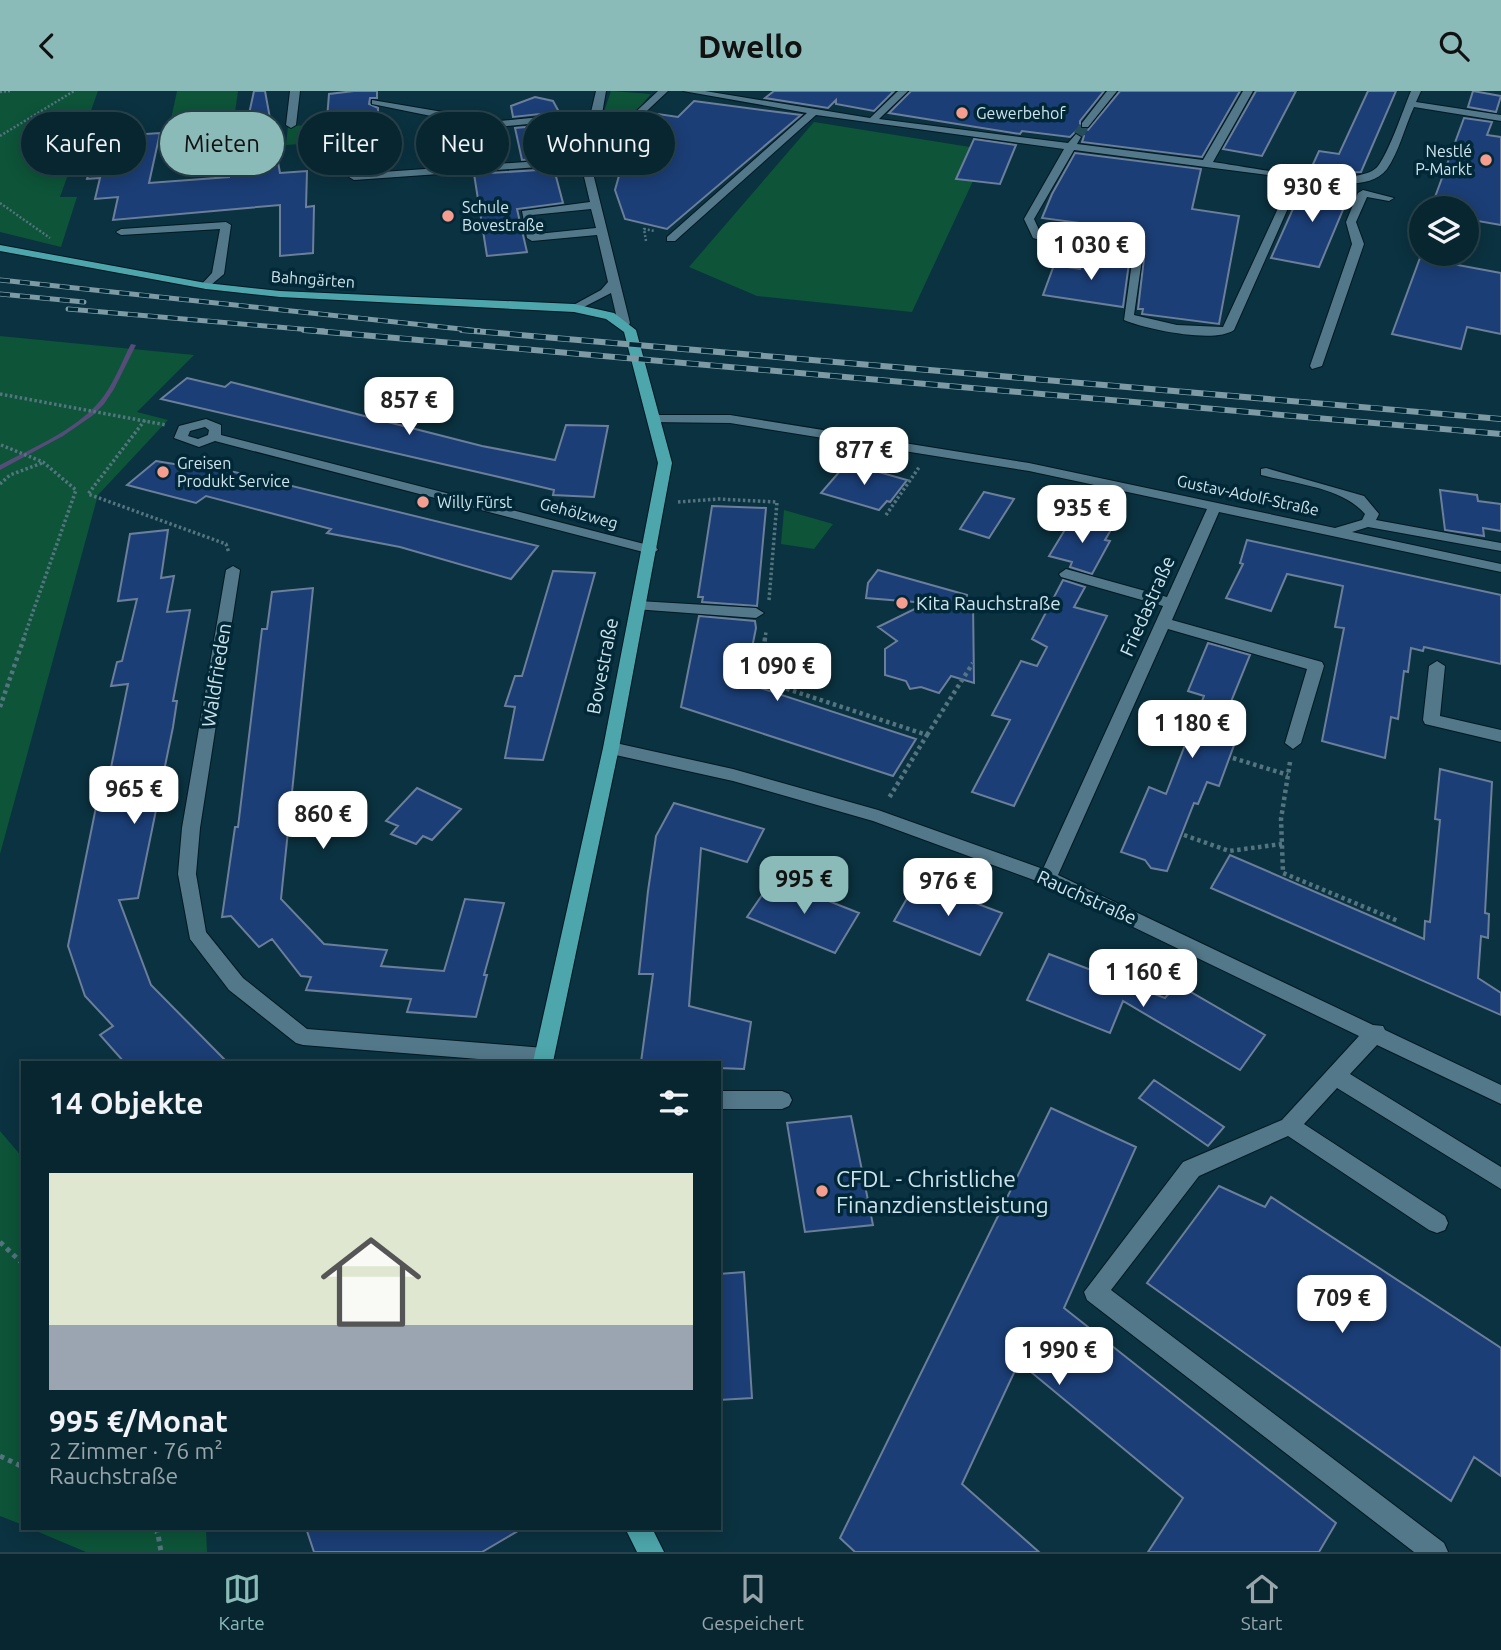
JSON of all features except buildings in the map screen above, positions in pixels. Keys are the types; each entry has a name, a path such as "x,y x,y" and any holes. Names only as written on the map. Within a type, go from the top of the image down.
{"main road":[{"name":"Bahngärten","path":"0,248 206,286 293,294 574,308 598,313 624,323"},
{"name":"Bovestraße","path":"544,1059 611,748 651,550 665,463 631,330 624,323"},
{"path":"639,1530 651,1552"}],"street":[{"path":"291,125 295,91"},
{"path":"596,112 601,91"},
{"path":"641,112 663,91"},
{"path":"688,91 731,94 873,121 1297,177 1355,180 1373,175 1382,168 1416,91"},
{"path":"873,121 903,91"},
{"path":"1112,91 1070,146 1029,219 1037,236 1084,250 1132,257 1138,261 1128,317 1135,321 1215,332 1228,330 1297,177"},
{"path":"1207,163 1248,91"},
{"path":"374,102 443,115 478,126 523,122"},
{"path":"1411,104 1501,118"},
{"path":"671,239 814,111"},
{"path":"354,177 523,165"},
{"name":"Bovestraße","path":"588,175 624,323"},
{"path":"1315,366 1358,244 1351,222 1364,187 1355,180"},
{"path":"1363,193 1389,198"},
{"path":"594,205 526,213 532,238 602,231"},
{"path":"121,232 226,225 218,274 206,286"},
{"path":"574,308 606,292 613,284"},
{"name":"Gustav-Adolf-Straße","path":"655,419 730,419 1029,467 1501,568"},
{"name":"Gehölzweg","path":"184,429 181,438 191,443 214,437 651,550"},
{"path":"1266,472 1359,499 1372,514 1367,523"},
{"name":"Friedastraße","path":"1048,878 1214,506"},
{"path":"1336,532 1367,523 1501,547"},
{"name":"Waldfrieden","path":"233,571 190,839 187,874 197,935 236,984 303,1037 544,1059"},
{"path":"1066,574 1171,603"},
{"path":"639,606 756,607"},
{"path":"1162,622 1316,666 1293,743"},
{"path":"1437,666 1431,719 1501,736"},
{"name":"Rauchstraße","path":"611,748 733,775 878,816 1048,878 1377,1032 1501,1095"},
{"path":"1377,1032 1289,1126 1191,1169 1096,1292 1435,1552"},
{"path":"1336,1076 1501,1179"},
{"path":"721,1100 782,1100"},
{"path":"1289,1126 1437,1223"}],"path":[{"path":"0,92 10,91"},
{"path":"0,136 74,91"},
{"path":"0,203 48,235 52,241"},
{"path":"645,229 646,241"},
{"path":"0,394 184,429"},
{"path":"88,494 145,420"},
{"path":"0,445 43,463 75,490 226,544 233,571"},
{"path":"886,515 919,468 927,450"},
{"path":"0,484 10,475 43,463"},
{"path":"0,707 75,490"},
{"path":"660,501 777,502 769,602 756,607"},
{"path":"767,625 760,680 928,735"},
{"path":"878,816 973,663"},
{"path":"1293,743 1281,819 1283,873 1398,921"},
{"path":"1233,758 1288,775"},
{"path":"1184,835 1229,851 1282,843"},
{"path":"0,1242 21,1262"},
{"path":"0,1456 21,1466"},
{"path":"157,1530 161,1552"}],"green space":[{"path":"0,91 98,91 90,112 21,112 21,175 68,175 60,197 77,197 61,247 0,232"},
{"path":"177,91 238,91 235,112 173,112"},
{"path":"611,91 651,94 635,112 604,112"},
{"path":"814,122 970,147 956,178 973,181 912,312 757,296 689,267"},
{"path":"288,126 298,126 298,144 286,145"},
{"path":"0,336 194,355 137,412 168,420 98,495 0,854"},
{"path":"784,510 833,524 814,549 781,544"},
{"path":"0,1131 21,1156 21,1524 0,1516"},
{"path":"34,1530 206,1530 207,1552 86,1552"}],"waterway":[{"path":"0,468 61,435 89,414 111,389 133,345"}],"tunnel":[{"path":"1078,135 1085,125"}],"railway":[{"path":"0,280 480,331"},
{"path":"0,294 84,302"},
{"path":"68,309 324,331"},
{"path":"304,330 1501,434"},
{"path":"462,330 1501,419"}],"place":[{"name":"Gewerbehof","path":"962,113"},
{"name":"Nestlé P-Markt","path":"1486,160"},
{"name":"Schule Bovestraße","path":"448,216"},
{"name":"Greisen Produkt Service","path":"163,472"},
{"name":"Willy Fürst","path":"423,502"},
{"name":"Kita Rauchstraße","path":"902,603"},
{"name":"CFDL - Christliche Finanzdienstleistung","path":"822,1191"}]}
